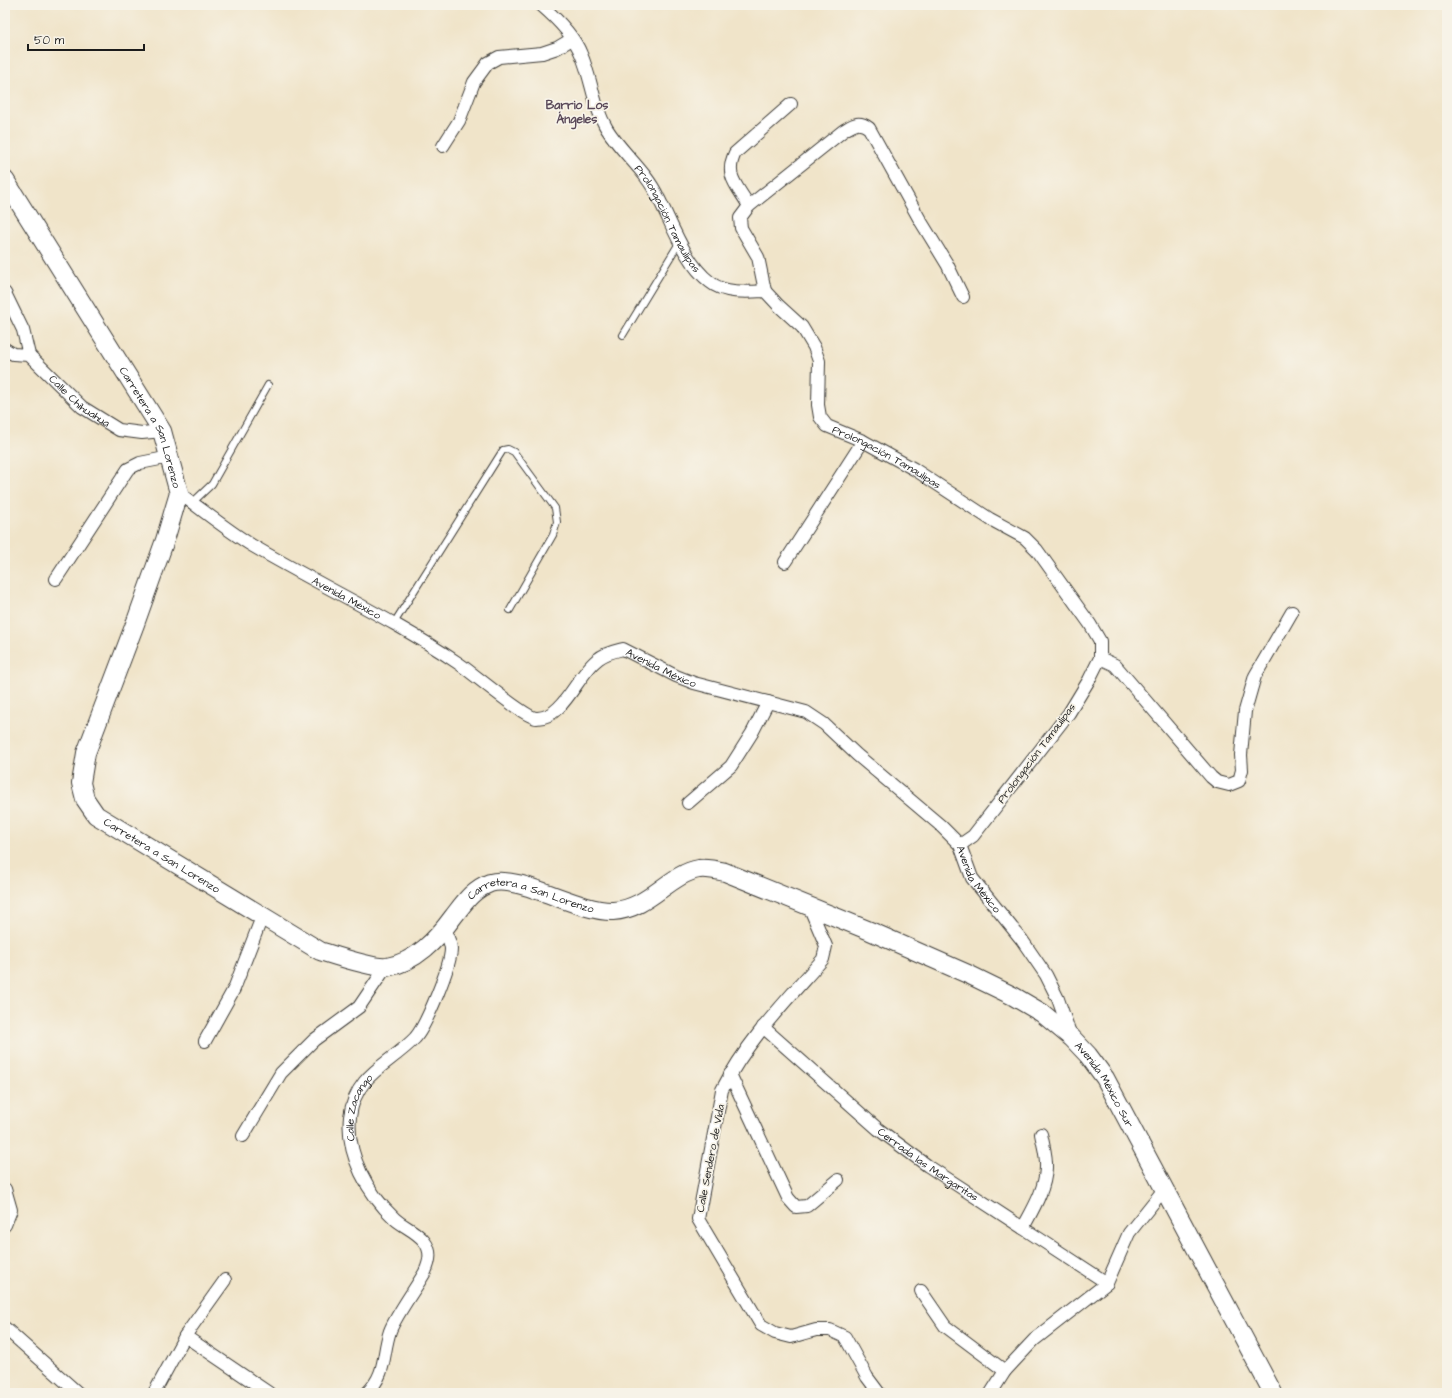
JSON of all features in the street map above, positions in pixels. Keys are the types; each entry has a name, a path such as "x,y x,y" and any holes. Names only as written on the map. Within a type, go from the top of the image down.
{"street":[{"name":"Prolongación Tamaulipas","path":"550,7 581,53 594,97 607,128 657,195 679,243 710,282 729,290 745,292 765,291 802,327 814,347 819,361 818,405 820,417 827,426 862,441 914,469 990,519 1025,538 1037,550 1090,624 1100,641 1100,658 1089,680 1069,713 974,836 960,845"},
{"path":"443,146 459,121 474,82 488,63 499,57 542,53 557,48 572,39"},
{"path":"749,206 730,173 730,164 735,153 791,104"},
{"path":"765,291 758,258 741,228 740,218 749,206 843,131 856,123 863,124 868,128 920,220 947,264 963,297"},
{"name":"Carretera a San Lorenzo","path":"5,180 162,432 186,498 165,540 86,753 81,783 85,799 96,814 262,917 320,951 348,960 386,967 414,957 430,945 474,891 490,883 502,881 522,885 589,908 612,911 626,909 638,904 658,893 685,874 709,868 726,872 809,906"},
{"path":"5,293 23,330 30,356 13,354 5,349"},
{"name":"Calle Chihuahua","path":"30,356 82,407 119,430 142,433 162,432"},
{"path":"785,562 862,441"},
{"path":"56,579 128,469 140,463 170,457"},
{"name":"Avenida México","path":"186,498 252,545 394,623 457,663 520,712 536,718 548,716 560,707 585,672 598,659 623,649 676,676 694,683 806,712 824,724 940,825 960,845 972,878 1022,940 1046,975 1058,999 1072,1038"},
{"path":"1100,658 1115,665 1211,777 1217,782 1228,785 1239,780 1242,770 1241,755 1245,711 1255,676 1292,612"},
{"path":"688,803 731,766 752,733 768,702"},
{"name":"Avenida México Sur","path":"809,906 970,974 1042,1013 1072,1038 1088,1055 1105,1078 1273,1393"},
{"name":"Calle Sendero de Vida","path":"809,906 826,946 823,959 763,1027 730,1074 722,1090 698,1220 761,1325 775,1334 791,1337 816,1330 830,1330 845,1337 867,1377 879,1393"},
{"path":"205,1041 234,989 262,917"},
{"name":"Calle Zacango","path":"367,1393 376,1383 383,1369 391,1330 430,1262 429,1251 424,1241 396,1219 381,1204 362,1176 350,1137 352,1105 359,1089 370,1075 405,1047 422,1028 448,962 451,948 444,929"},
{"path":"243,1136 281,1073 314,1040 359,1007 386,967"},
{"name":"Cerrada las Margaritas","path":"763,1027 878,1129 928,1166 1107,1283"},
{"path":"730,1074 788,1198 796,1207 807,1206 838,1180"},
{"path":"1023,1228 1037,1203 1044,1184 1046,1166 1041,1134"},
{"path":"991,1393 1005,1370 1034,1340 1107,1283 1129,1233 1165,1188"},
{"path":"5,1189 11,1210 5,1225"},
{"path":"154,1393 185,1336 225,1280"},
{"path":"921,1291 945,1326 1005,1370"},
{"path":"5,1328 78,1393"},
{"path":"185,1336 269,1393"}],"lane":[{"path":"623,335 679,243"},
{"path":"186,498 212,484 268,385"},
{"path":"394,623 503,450 508,449 514,452 555,508 557,522 553,535 510,610"}],"district":[{"name":"Barrio Los Ángeles","path":"577,112"}]}
